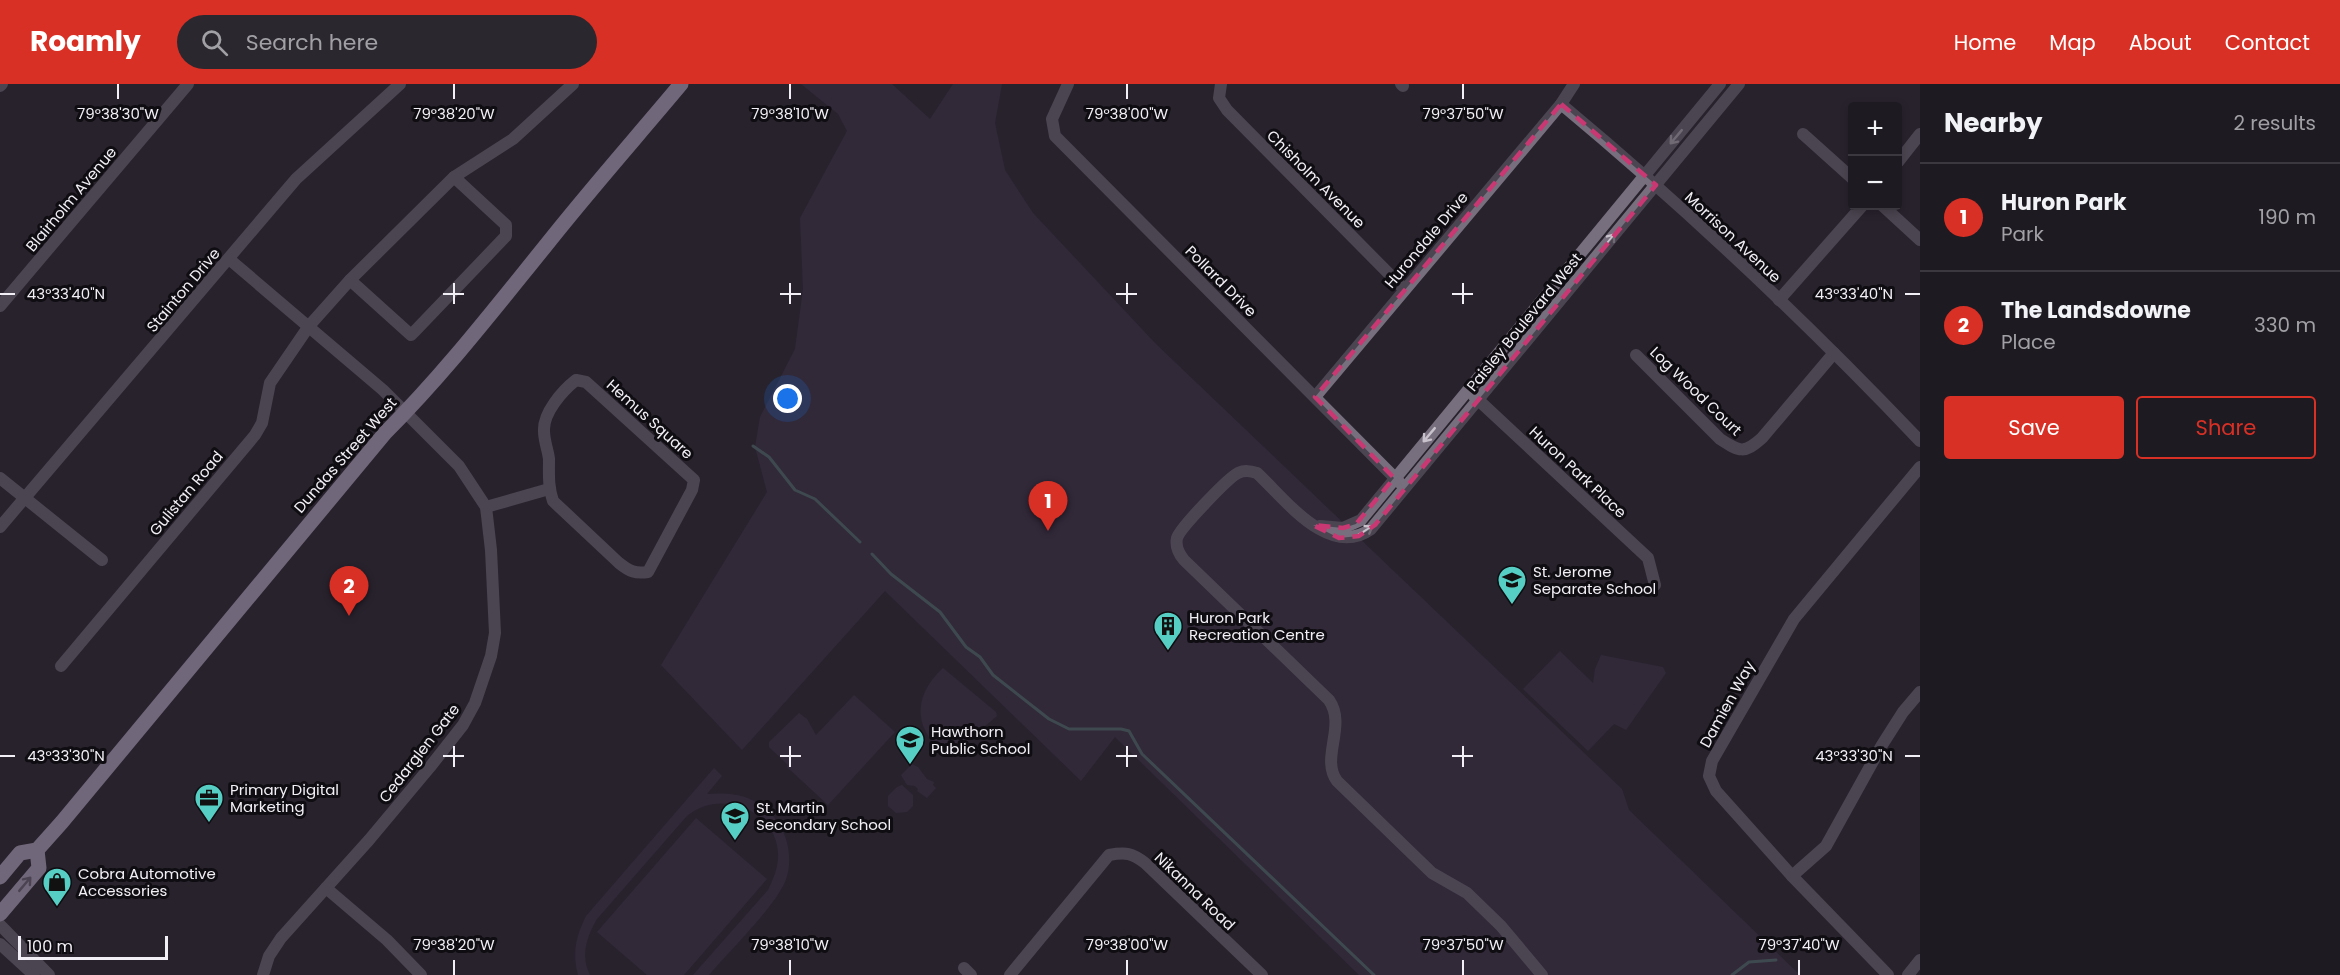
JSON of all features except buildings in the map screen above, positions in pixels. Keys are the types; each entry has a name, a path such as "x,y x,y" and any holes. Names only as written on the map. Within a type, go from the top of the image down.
{"main road":[{"name":"Dundas Street West","path":"0,877 20,853 37,850 385,433 428,389 508,295 543,248 681,84"},
{"name":"Dundas Street West","path":"0,914 39,867 37,850"}],"street":[{"name":"Blairholm Avenue","path":"0,306 188,84"},
{"name":"Stainton Drive","path":"0,527 296,179 400,84"},
{"name":"Gulistan Road","path":"61,666 255,435 262,423 270,383 309,326 350,280 454,177 513,139 573,84"},
{"name":"Pollard Drive","path":"1068,84 1052,119 1055,136 1405,488"},
{"name":"Chisholm Avenue","path":"1221,84 1219,98 1227,110 1404,289"},
{"path":"1561,104 1574,84"},
{"name":"Paisley Boulevard West","path":"1312,525 1343,528 1356,524 1376,503 1394,478 1720,84"},
{"name":"Paisley Boulevard West","path":"1542,975 1501,926 1467,893 1428,870 1337,782 1331,767 1337,717 1329,700 1184,560 1177,549 1177,538 1182,528 1240,472 1257,473 1312,525 1334,537 1359,536 1376,525 1739,84"},
{"name":"Hurondale Drive","path":"1315,397 1561,104"},
{"name":"Morrison Avenue","path":"1561,104 1645,174 1834,353 1920,441"},
{"path":"1803,134 1848,174"},
{"path":"1902,157 1920,134"},
{"path":"350,280 411,334 416,331 506,236 506,225 454,177"},
{"path":"1779,300 1858,210"},
{"path":"1887,210 1920,240"},
{"name":"Cedarglen Gate","path":"229,259 309,326 405,412 459,466 486,507 491,550 495,633 491,656 475,703 463,725 430,767 281,938 269,956 263,975"},
{"name":"Log Wood Court","path":"1636,355 1720,439 1737,450 1743,450 1750,449 1762,438 1834,353"},
{"name":"Hemus Square","path":"576,380 586,382 694,480 692,490 648,572 639,573 631,572 619,563 579,526 554,501 549,489 549,455 543,428 546,418 565,389 576,380"},
{"name":"Huron Park Place","path":"1467,390 1648,558 1655,585"},
{"name":"Damien Way","path":"1888,975 1792,876 1716,791 1709,776 1712,761 1794,619 1920,467"},
{"path":"0,478 102,560"},
{"path":"486,507 549,489"},
{"path":"1792,876 1826,846 1882,745 1903,712 1920,692"},
{"name":"Nikanna Road","path":"1010,975 1109,855 1125,852 1133,854 1145,863 1262,975"},
{"path":"326,888 387,940 421,975"},
{"path":"0,925 49,975"},
{"path":"0,944 34,975"},
{"path":"1908,975 1920,960"}],"highlighted area":[{"path":"1561,104 1656,185 1375,525 1359,536 1339,538 1313,525 1343,528 1356,524 1394,478 1315,397"}],"shaded area":[{"path":"801,84 892,84 930,119 953,84 1002,84 995,123 1005,170 1033,213 1156,344 1622,789 1629,810 1800,975 1359,975 1115,737 1081,781 885,591 742,750 661,665 767,492 755,447 760,417 795,349 803,289 800,218 847,131 838,114"},
{"path":"1560,651 1593,683 1595,669 1601,655 1663,667 1666,673 1626,730 1614,724 1588,751 1523,689"},
{"path":"943,668 996,712 997,716 950,756 929,737 923,726 921,714 921,703 925,691"},
{"path":"854,695 895,732 828,805 787,767 788,765 769,747 769,742 799,713 807,719 816,735"},
{"path":"912,764 918,767 927,779 934,782 933,785 936,788 927,798 917,791 915,786 907,785 901,775"},
{"path":"714,768 722,776 707,794 735,795 751,799 773,816 782,830 788,847 789,865 788,874 779,893 761,917 709,975 693,975 768,890 778,859 776,842 770,828 759,816 746,808 730,804 715,804 700,808 686,817 597,919 590,932 585,953 590,975 578,975 575,959 576,945 586,916"},
{"path":"902,785 913,795 913,806 907,812 896,813 888,806 888,796"},
{"path":"696,818 767,879 684,975 647,975 597,932"}],"waterway":[{"path":"753,446 769,457 795,490 815,499 860,542"},
{"path":"872,554 891,574 940,612 966,647 980,657 993,675 1049,719 1069,729 1129,731 1142,754 1374,975"},
{"path":"1732,975 1749,962 1776,960"}],"place":[{"name":"Huron Park","path":"1048,531"},
{"name":"St. Jerome Separate School","path":"1512,606"},
{"name":"The Landsdowne","path":"349,616"},
{"name":"Huron Park Recreation Centre","path":"1168,652"},
{"name":"Hawthorn Public School","path":"910,766"},
{"name":"Primary Digital Marketing","path":"209,824"},
{"name":"St. Martin Secondary School","path":"735,842"},
{"name":"Cobra Automotive Accessories","path":"57,908"}]}
